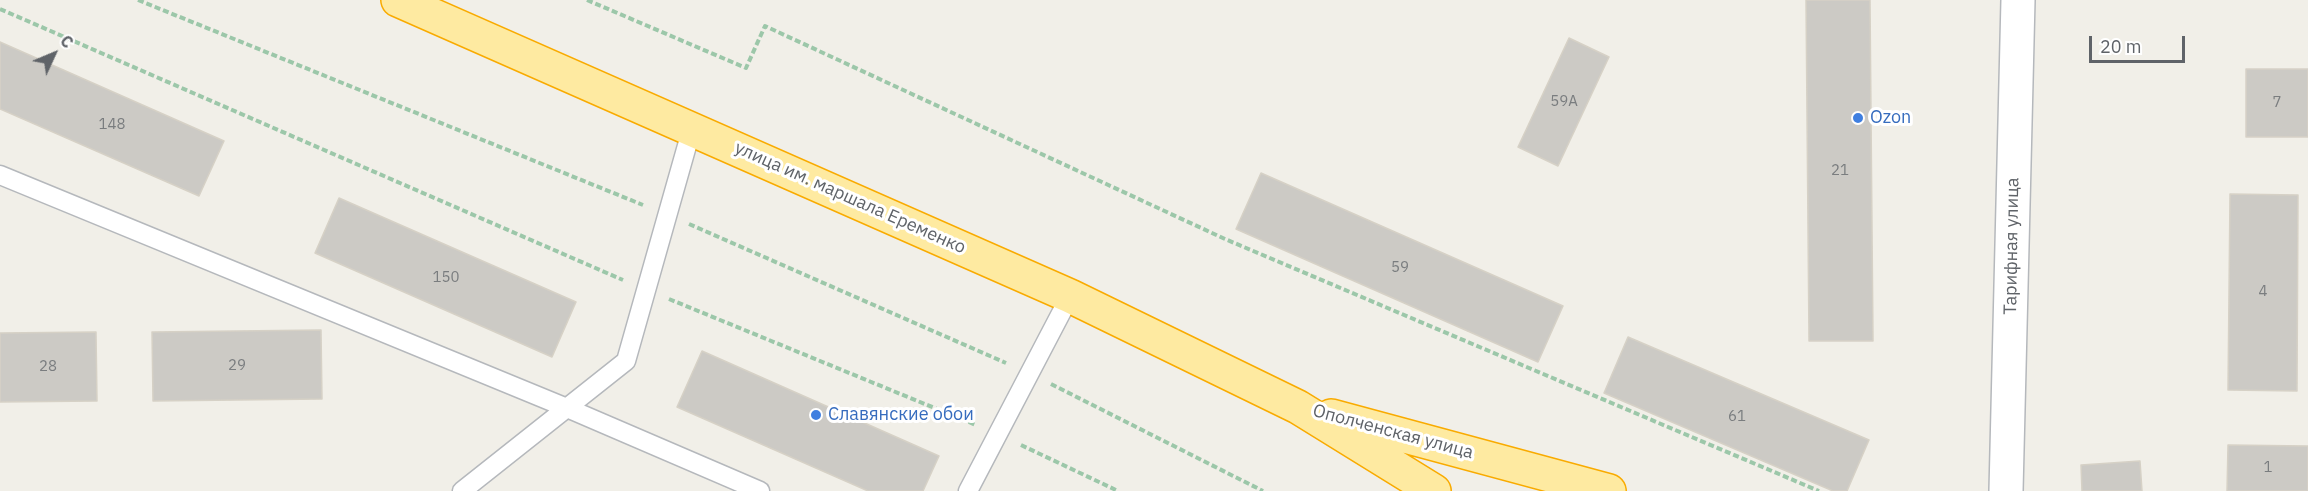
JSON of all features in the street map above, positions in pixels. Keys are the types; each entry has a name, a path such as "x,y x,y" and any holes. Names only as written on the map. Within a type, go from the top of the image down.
{"highway":[{"name":"улица им. маршала Еременко","path":"398,0 1070,296 1298,406"},
{"name":"Ополченская улица","path":"1298,406 1434,491"},
{"name":"Ополченская улица","path":"1298,406 1609,491"}],"street":[{"name":"Тарифная улица","path":"2006,491 2018,0"}],"lane":[{"path":"462,491 626,361 692,128"},
{"path":"0,175 567,408 760,491"},
{"path":"968,491 1070,296"}],"path":[{"path":"138,0 667,215 1030,373 1263,491"},
{"path":"587,0 746,68 765,26 1225,239 1819,491"},
{"path":"0,9 646,290 998,434 1118,491"}],"building":[{"path":"1806,0 1870,0 1873,341 1809,341"},
{"path":"1569,38 1609,57 1558,166 1518,147"},
{"path":"0,42 224,141 199,196 0,109"},
{"path":"2246,69 2308,69 2308,137 2246,137"},
{"path":"1261,173 1563,306 1538,362 1236,229"},
{"path":"2230,194 2298,195 2297,391 2228,390"},
{"path":"339,198 576,302 552,357 315,253"},
{"path":"321,330 322,399 153,401 152,332"},
{"path":"96,332 97,401 0,402 0,333"},
{"path":"1628,337 1869,440 1847,491 1833,491 1604,393"},
{"path":"702,351 939,456 923,491 868,491 677,407"},
{"path":"2228,445 2308,446 2308,491 2227,491"},
{"path":"2140,461 2142,491 2082,491 2081,465"}],"place":[{"name":"Ozon","path":"1858,118"},
{"name":"Славянские обои","path":"816,415"}]}
